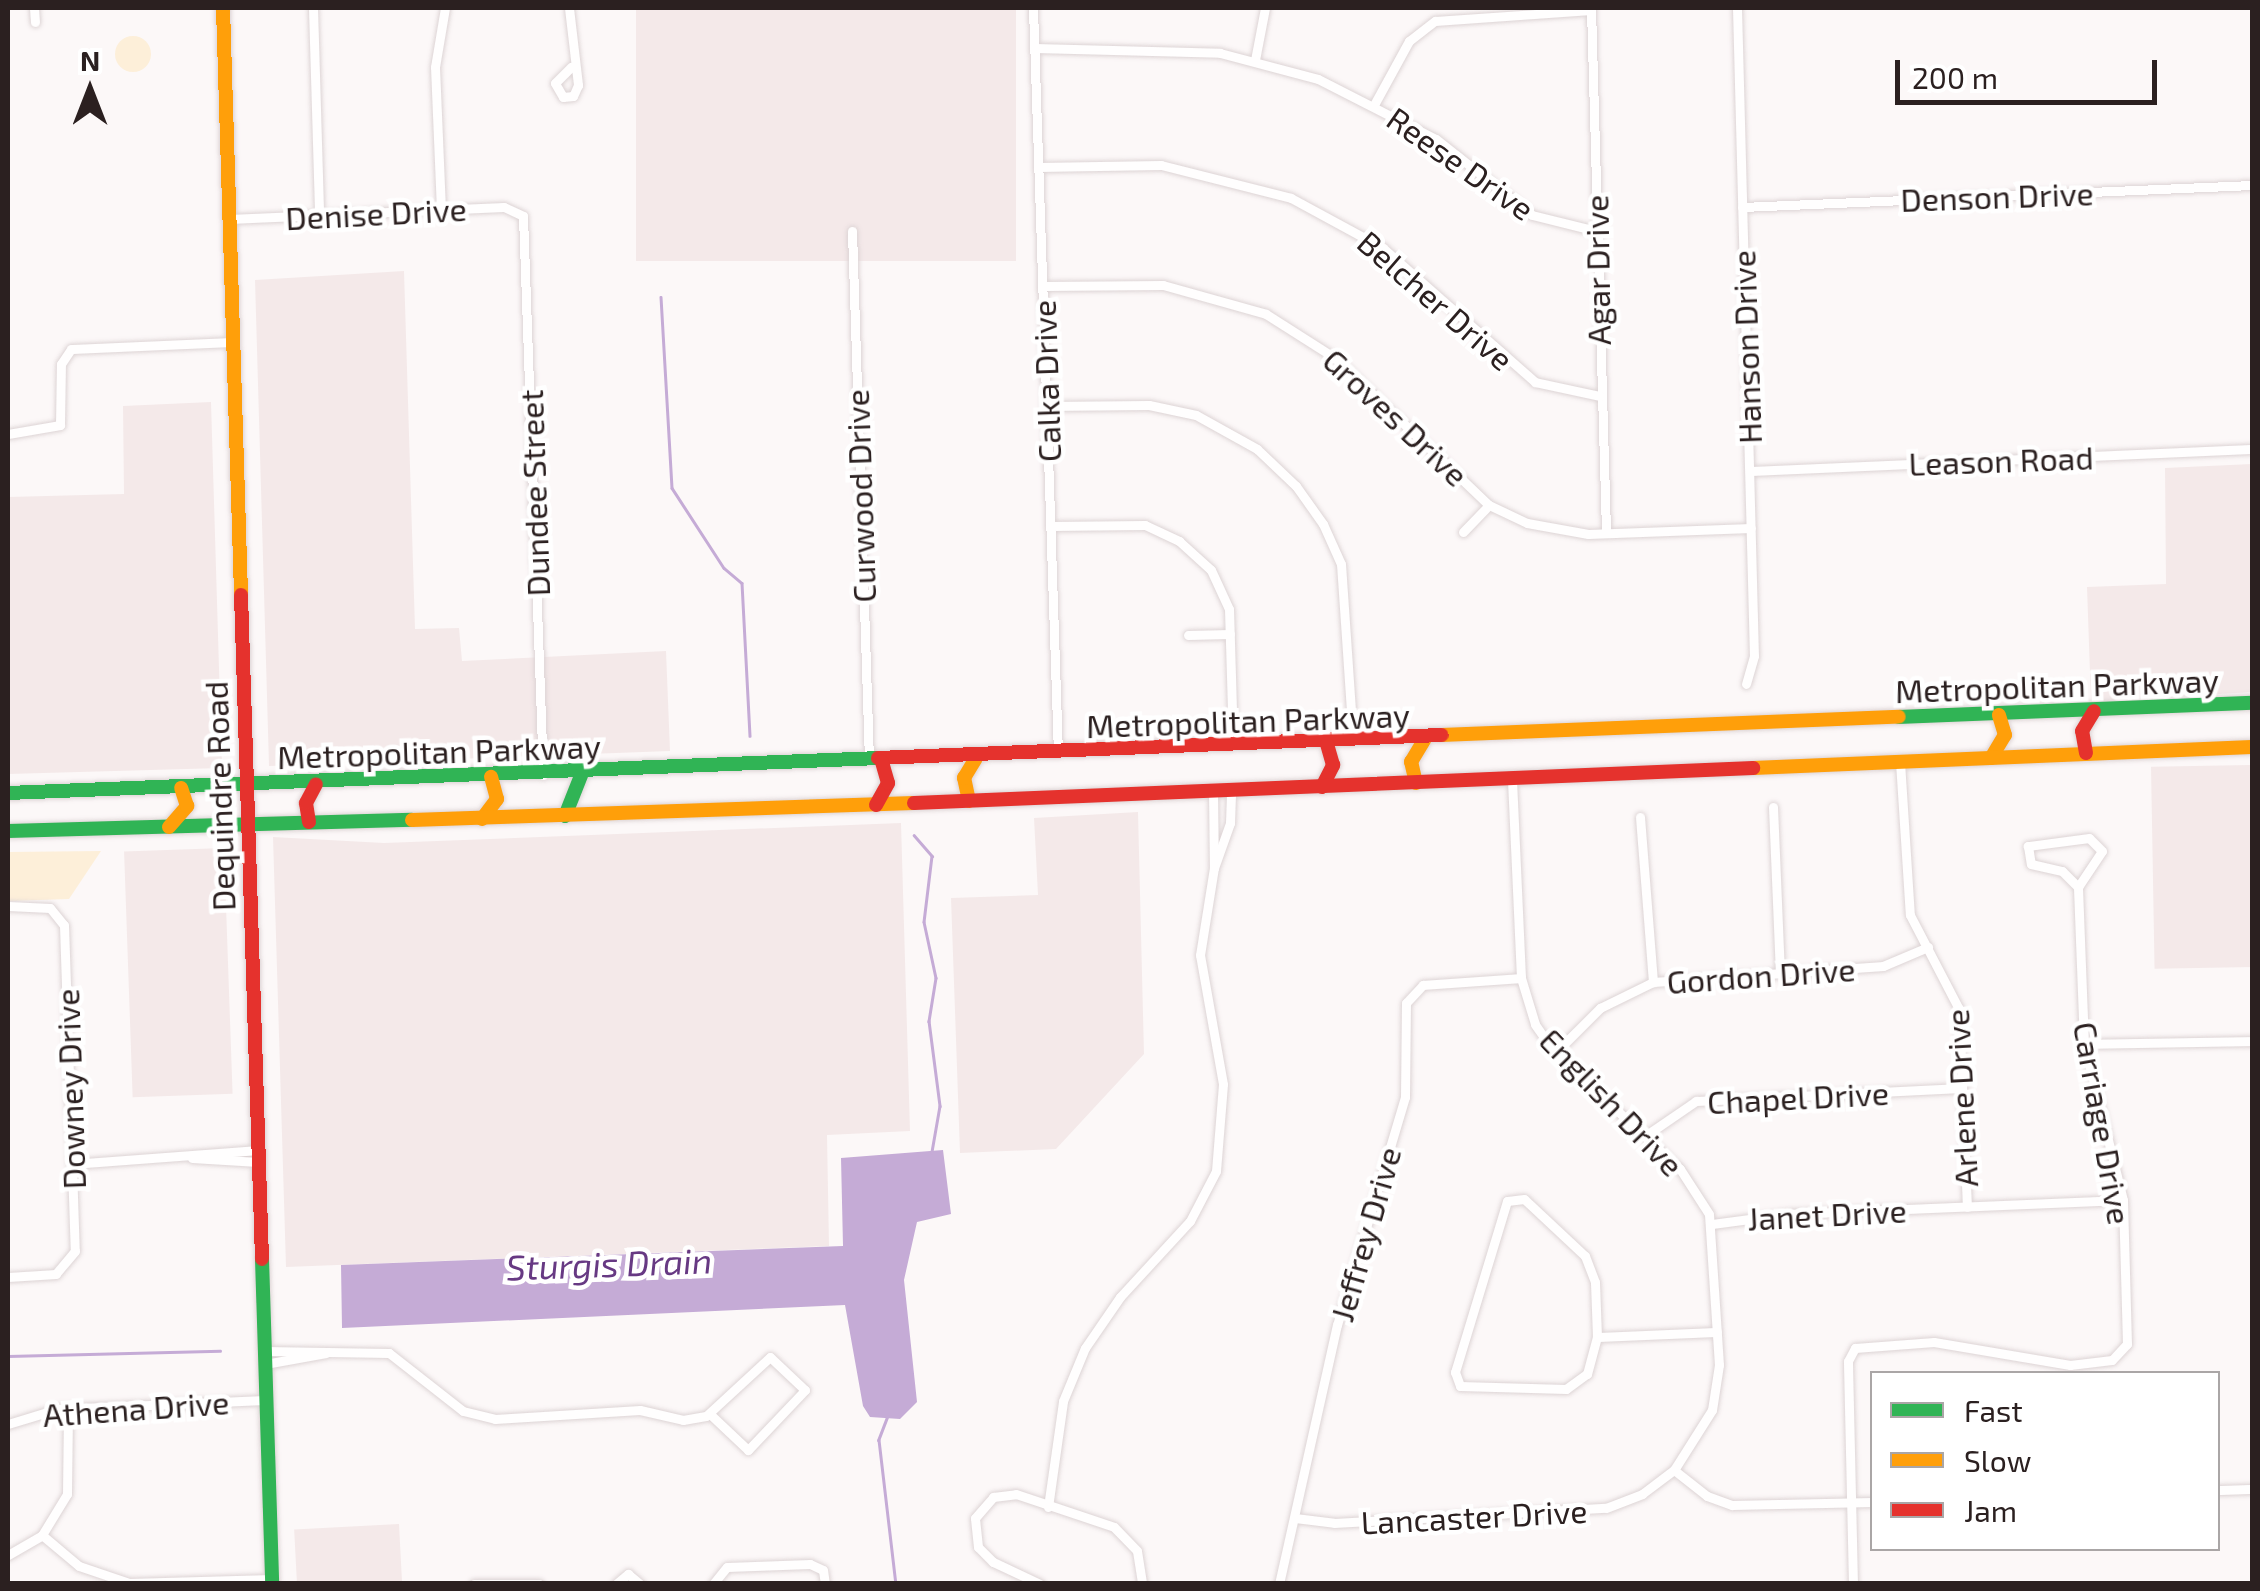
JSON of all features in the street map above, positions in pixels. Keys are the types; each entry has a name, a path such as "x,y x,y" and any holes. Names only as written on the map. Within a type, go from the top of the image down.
{"main road":[{"name":"Dequindre Road","path":"223,8 272,1581"},
{"name":"Metropolitan Parkway","path":"8,793 1058,755 2252,704"},
{"path":"2086,754 2082,731 2094,711"},
{"path":"1992,758 2005,735 1999,714"},
{"path":"1416,783 1411,762 1424,740"},
{"path":"1322,787 1334,765 1326,744"},
{"name":"Metropolitan Parkway","path":"8,831 876,805 2252,747"},
{"path":"968,801 964,778 976,758"},
{"path":"875,762 888,783 876,805"},
{"path":"565,816 571,788 582,773"},
{"path":"482,819 496,799 492,777"},
{"path":"310,822 306,803 316,784"},
{"path":"169,827 187,806 180,788"}],"street":[{"path":"34,8 35,22"},
{"path":"313,8 318,216"},
{"path":"441,210 435,67 445,8"},
{"path":"569,8 571,67"},
{"name":"Calka Drive","path":"1033,8 1058,755"},
{"path":"1255,60 1266,8"},
{"name":"Hanson Drive","path":"1737,8 1754,656 1746,684"},
{"path":"1375,102 1409,41 1435,21 1591,9"},
{"name":"Agar Drive","path":"1591,9 1606,533"},
{"name":"Reese Drive","path":"1034,48 1130,46 1255,60 1375,102 1463,157 1532,215 1596,231"},
{"name":"Belcher Drive","path":"1038,166 1161,165 1291,198 1382,248 1535,382 1600,396"},
{"name":"Denson Drive","path":"1742,207 2252,185"},
{"name":"Denise Drive","path":"230,220 504,207 520,212"},
{"name":"Dundee Street","path":"520,212 526,234 544,775"},
{"name":"Curwood Drive","path":"852,231 875,762"},
{"name":"Groves Drive","path":"1042,286 1163,285 1266,314 1335,358 1490,505 1553,530 1606,533 1751,528"},
{"path":"8,434 60,426 61,364 71,349 233,342"},
{"path":"1046,406 1129,403 1196,415 1240,437 1296,486 1341,564 1353,743"},
{"name":"Leason Road","path":"1750,470 2252,450"},
{"path":"1463,532 1490,505"},
{"path":"1050,526 1131,523 1167,533 1220,584 1230,634 1233,748"},
{"path":"1188,635 1230,634"},
{"name":"Arlene Drive","path":"1900,762 1907,900 1958,1002 1967,1207"},
{"name":"English Drive","path":"1512,778 1520,978 1535,1024 1556,1053 1693,1185 1712,1224 1718,1377 1709,1418 1674,1470"},
{"path":"1214,791 1221,839"},
{"path":"1048,1506 1063,1401 1084,1348 1120,1297 1190,1221 1216,1171 1223,1084 1200,955 1231,791"},
{"path":"1773,807 1780,972"},
{"path":"1640,817 1653,982"},
{"name":"Carriage Drive","path":"1852,1503 1848,1361 1856,1348 1934,1342 2070,1365 2119,1357 2127,1338 2123,1200 2084,1044 2078,887 2100,856 2096,840 2028,846 2031,864 2062,872 2078,887"},
{"name":"Downey Drive","path":"8,906 42,906 57,914 64,932 75,1251 69,1264 50,1275 8,1277"},
{"name":"Gordon Drive","path":"1556,1053 1600,1008 1653,982 1883,966 1928,947"},
{"name":"Jeffrey Drive","path":"1279,1584 1337,1325 1404,1097 1406,1003 1424,985 1520,978"},
{"path":"2084,1044 2252,1041"},
{"name":"Chapel Drive","path":"1645,1136 1696,1101 1962,1088"},
{"path":"72,1164 258,1156"},
{"path":"1524,1199 1585,1256 1595,1282 1597,1337 1586,1374 1566,1389 1505,1392 1454,1381 1507,1201 1524,1199"},
{"name":"Janet Drive","path":"1712,1224 2123,1200"},
{"path":"1597,1337 1718,1332"},
{"path":"264,1357 326,1353 397,1356 457,1407 490,1419 640,1410 683,1420 711,1415 770,1357 805,1390 748,1450 711,1415"},
{"name":"Athena Drive","path":"8,1424 68,1408 266,1400"},
{"path":"8,1555 42,1534 67,1494 68,1408"},
{"path":"1674,1470 1706,1496 1732,1505 1870,1502"},
{"name":"Lancaster Drive","path":"1295,1518 1334,1523 1592,1511 1642,1494 1674,1470"},
{"path":"2220,1490 2252,1489"},
{"path":"1040,1584 984,1556 974,1525 984,1504 999,1495 1102,1520 1123,1533 1141,1559 1142,1584"},
{"path":"1852,1503 1853,1584"},
{"path":"42,1534 79,1566 129,1583 272,1581"},
{"path":"713,1584 726,1567 810,1564 823,1570 826,1584"},
{"path":"616,1584 628,1574 640,1584"},
{"path":"474,1584 539,1584"}],"shaded area":[{"path":"636,8 1016,8 1016,261 636,261"},
{"path":"133,36 146,41 151,54 146,67 133,72 120,67 115,54 120,41"},
{"path":"404,271 415,629 459,628 462,661 666,651 670,751 269,766 255,280"},
{"path":"211,402 222,768 8,774 8,497 124,494 123,406"},
{"path":"2252,464 2252,692 2091,702 2087,587 2166,584 2165,468"},
{"path":"2250,765 2252,967 2155,969 2151,767"},
{"path":"1138,812 1144,1054 1056,1149 960,1153 951,898 1038,895 1034,818"},
{"path":"901,823 910,1131 827,1135 829,1246 286,1267 273,837 384,843"},
{"path":"224,848 233,1094 133,1097 124,851"},
{"path":"101,851 69,899 8,901 8,852"},
{"path":"399,1524 402,1583 297,1584 294,1529"}],"water":[{"path":"943,1150 951,1214 917,1222 904,1280 917,1402 900,1419 870,1417 863,1406 845,1305 342,1328 341,1265 843,1246 841,1158"}],"waterway":[{"path":"661,297 672,488 724,568 742,583 750,736"},
{"path":"914,835 932,856 924,922 936,978 929,1021 940,1106 932,1152"},
{"name":"Sturgis Drain","path":"8,1356 220,1351"},
{"path":"888,1416 879,1440 896,1584"}],"traffic: fast":[{"path":"1899,717 2252,703"},
{"path":"8,793 878,758"},
{"path":"565,816 582,773"},
{"path":"8,831 412,820"},
{"path":"262,1259 272,1584"}],"traffic: slow":[{"path":"223,8 241,595"},
{"path":"1991,758 2005,735 1999,715"},
{"path":"1442,735 1899,717"},
{"path":"1416,783 1411,762 1424,740"},
{"path":"1753,768 2252,747"},
{"path":"969,801 964,778 976,758"},
{"path":"482,819 497,799 491,777"},
{"path":"169,827 187,806 181,788"},
{"path":"412,820 914,803"}],"traffic: jam":[{"path":"241,595 262,1259"},
{"path":"2086,753 2082,731 2094,711"},
{"path":"878,758 1442,735"},
{"path":"1322,787 1333,765 1327,744"},
{"path":"876,805 888,783 882,762"},
{"path":"914,803 1753,768"},
{"path":"309,822 306,803 316,784"}]}
